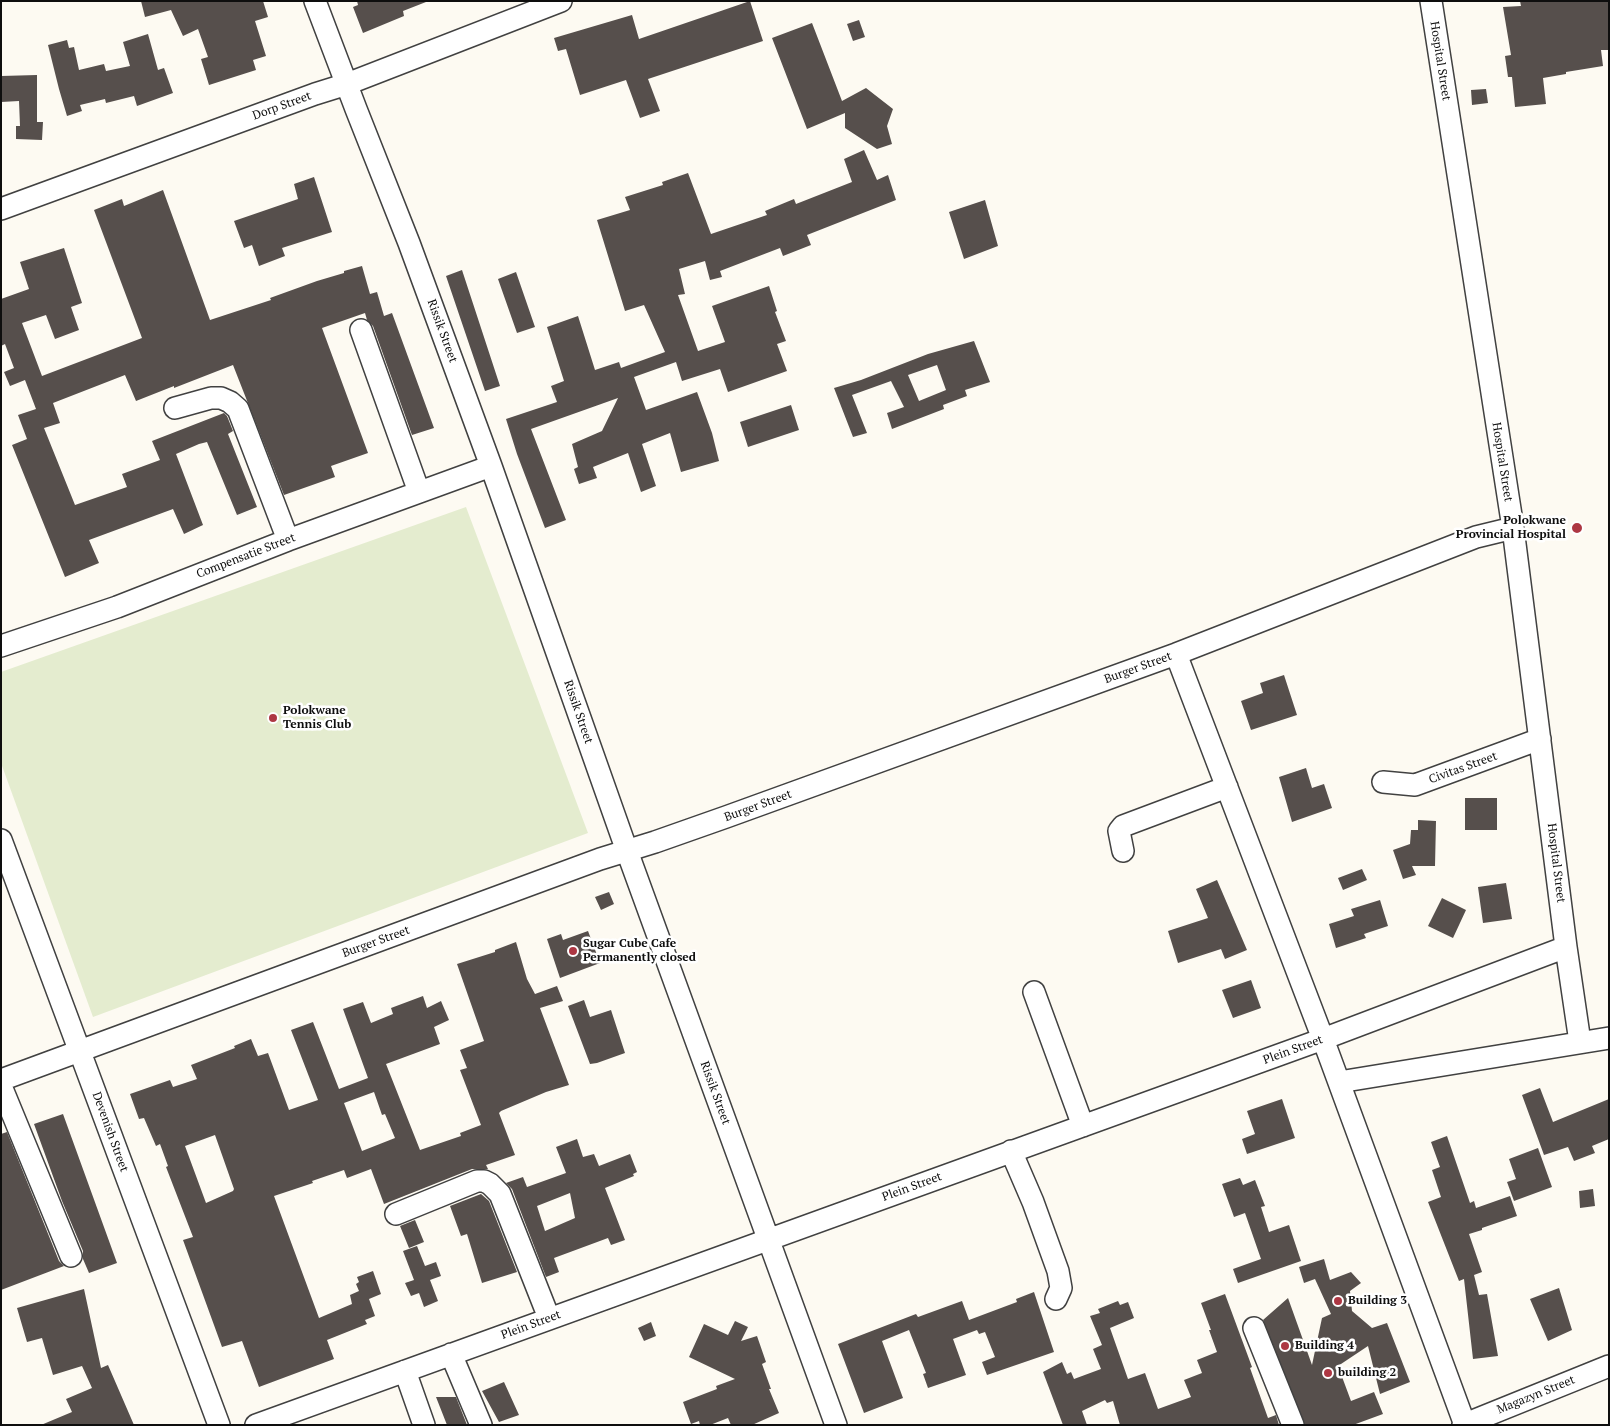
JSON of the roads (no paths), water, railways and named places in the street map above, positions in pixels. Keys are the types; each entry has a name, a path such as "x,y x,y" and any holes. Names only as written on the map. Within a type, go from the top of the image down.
{"street":[{"name":"Rissik Street","path":"315,1 410,243 627,851 836,1425"},
{"name":"Dorp Street","path":"1,209 347,84 561,1"},
{"name":"Hospital Street","path":"1431,1 1512,528 1580,1042"},
{"path":"360,330 419,492"},
{"path":"175,408 211,398 221,398 230,402 238,409 288,540"},
{"name":"Compensatie Street","path":"1,646 117,607 288,540 491,466"},
{"name":"Burger Street","path":"1,1080 591,863 699,827 1176,654 1476,537 1512,528"},
{"path":"1176,654 1323,1039 1464,1425"},
{"name":"Civitas Street","path":"1383,782 1415,785 1540,739"},
{"path":"1123,851 1118,831 1123,826 1227,787"},
{"name":"Devenish Street","path":"1,840 219,1425"},
{"name":"Plein Street","path":"256,1425 1323,1039 1566,947"},
{"path":"1034,992 1083,1126"},
{"path":"1339,1082 1609,1038"},
{"path":"1,1086 8,1120 71,1256"},
{"path":"1011,1151 1058,1271 1061,1288 1056,1299"},
{"path":"396,1214 476,1181 484,1181 490,1184 500,1194 549,1318"},
{"path":"1254,1328 1293,1425"},
{"path":"451,1354 481,1425"},
{"name":"Magazyn Street","path":"1464,1425 1609,1366"},
{"path":"404,1371 424,1425"}],"place":[{"name":"Polokwane Provincial Hospital","path":"1577,528"},
{"name":"Polokwane Tennis Club","path":"273,718"},
{"name":"Sugar Cube Cafe Permanently closed","path":"573,951"},
{"name":"Building 3","path":"1338,1301"},
{"name":"Building 4","path":"1285,1346"},
{"name":"building 2","path":"1328,1373"}]}
